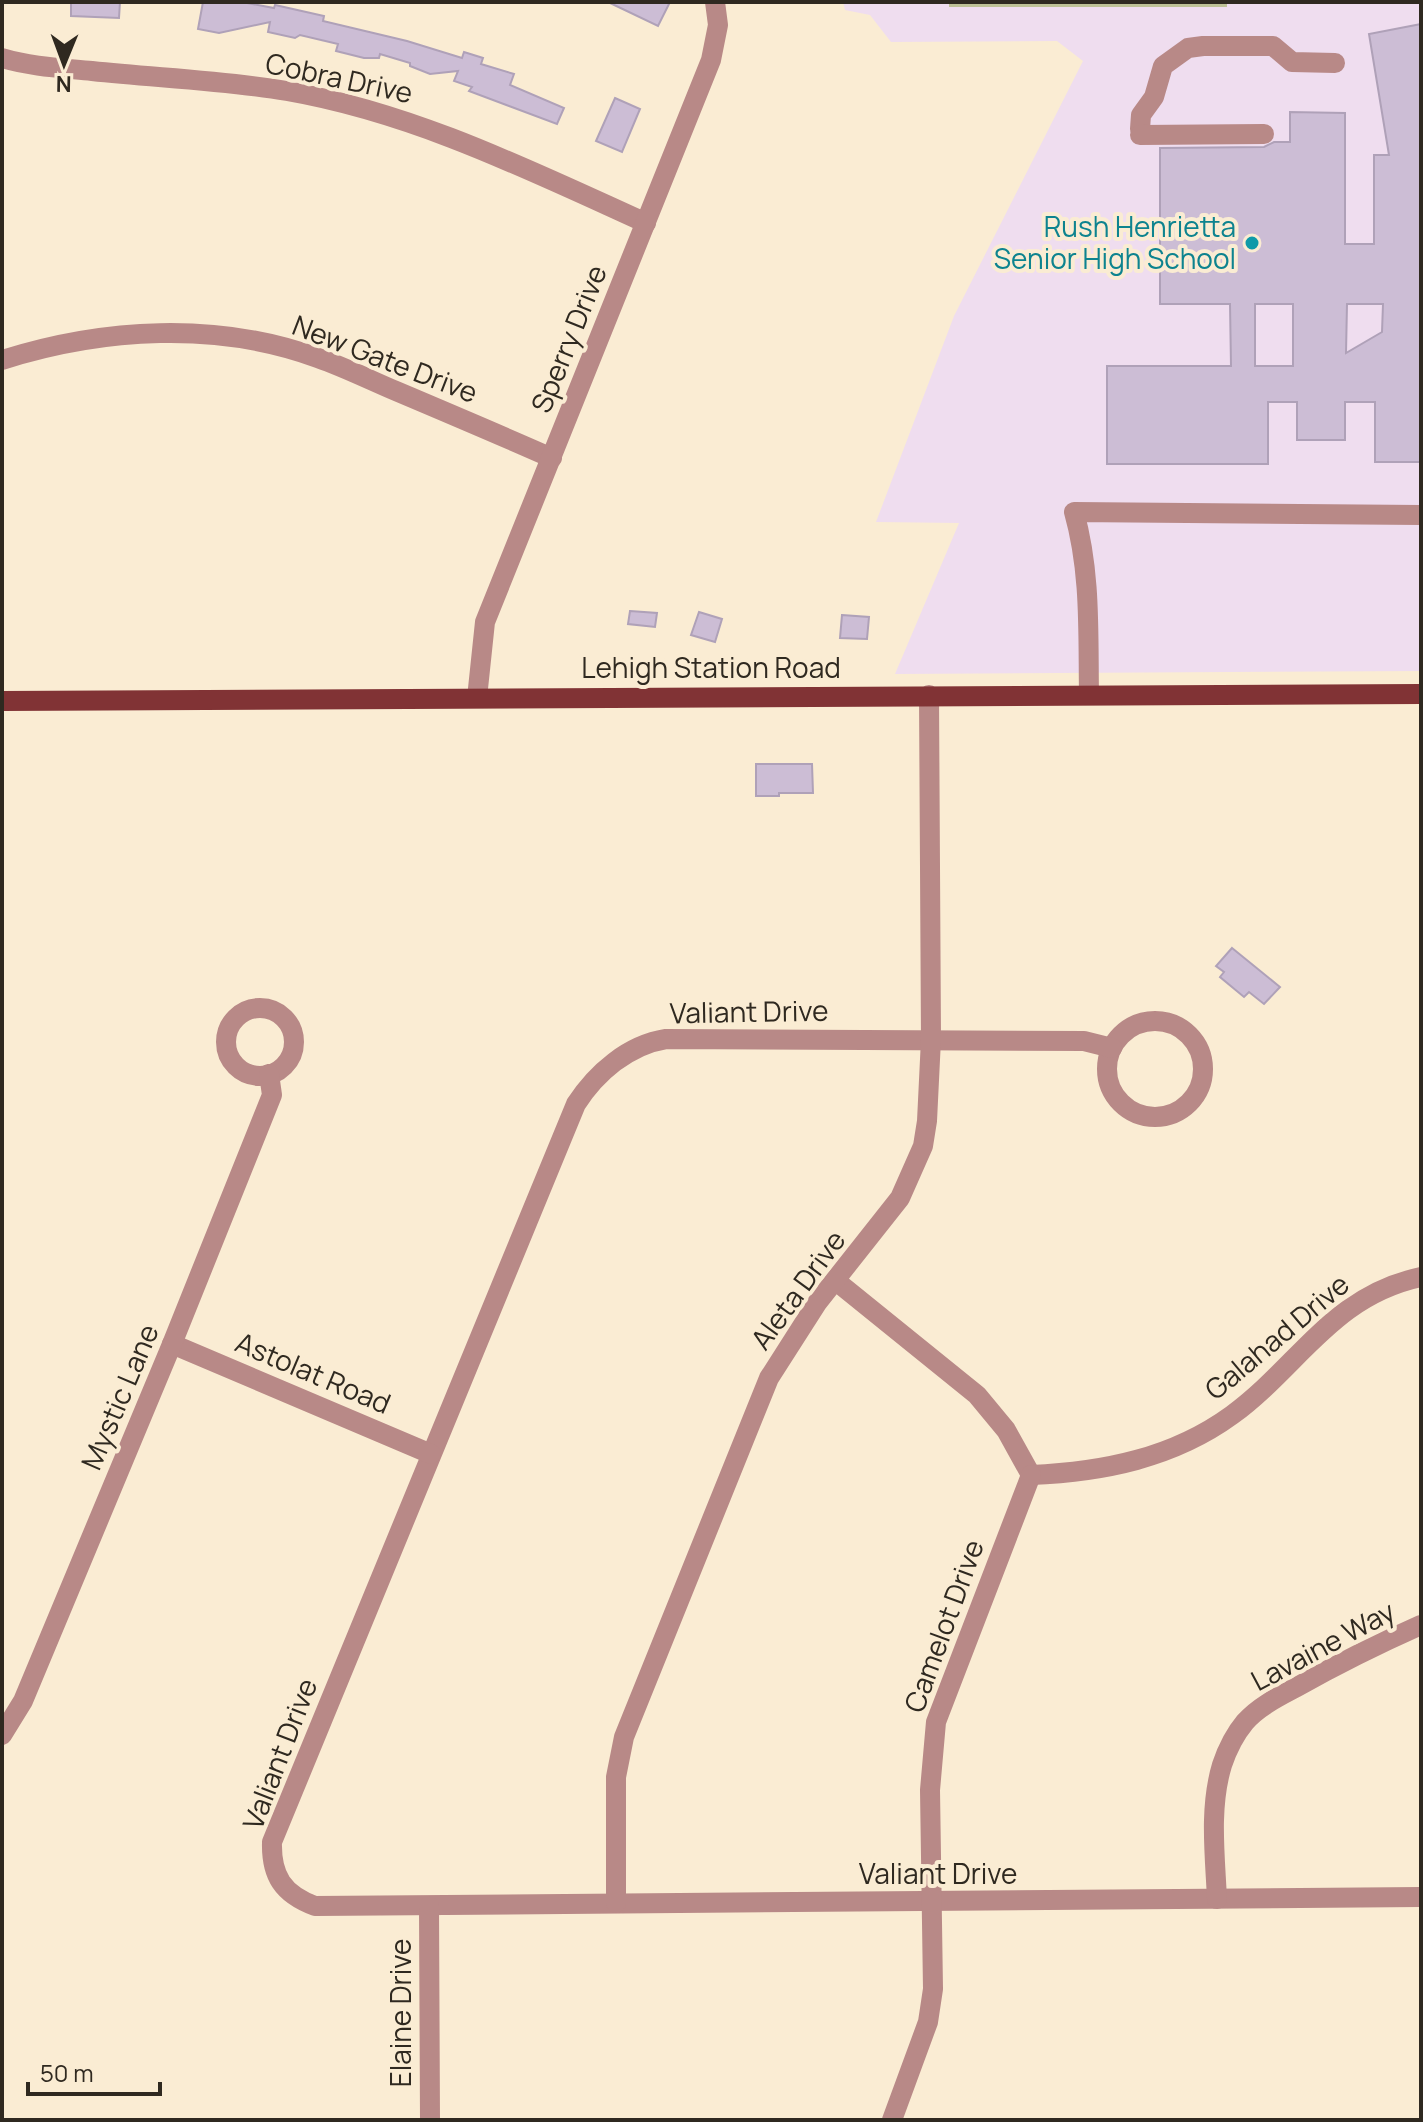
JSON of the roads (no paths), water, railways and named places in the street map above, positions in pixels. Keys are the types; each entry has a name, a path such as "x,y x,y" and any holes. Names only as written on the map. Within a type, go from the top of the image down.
{"main road":[{"name":"Lehigh Station Road","path":"2,701 1421,694"}],"street":[{"name":"Sperry Drive","path":"477,698 485,622 711,60 718,25 715,2"},
{"path":"1264,134 1140,132 1141,115 1154,97 1163,66 1188,48 1273,46 1292,62 1335,63"},
{"name":"Cobra Drive","path":"2,58 45,67 284,91 362,106 484,149 646,223"},
{"name":"New Gate Drive","path":"2,360 37,349 106,337 174,333 227,337 317,357 552,458"},
{"path":"1089,695 1088,586 1082,538 1074,512 1421,515"},
{"name":"Aleta Drive","path":"616,1903 616,1777 624,1737 769,1378 799,1328 900,1198 923,1146 931,1039 929,695"},
{"path":"1166,1021 1181,1027 1193,1038 1201,1052 1204,1067 1202,1083 1183,1109 1153,1117 1137,1114 1124,1106 1108,1079 1107,1063 1112,1048 1121,1034 1142,1023 1166,1021"},
{"name":"Valiant Drive","path":"1112,1048 1084,1041 666,1039 653,1041 630,1052 606,1069 576,1104 272,1842 273,1869 290,1893 315,1906 1421,1897"},
{"name":"Mystic Lane","path":"2,1735 23,1701 172,1344 272,1095 269,1074"},
{"name":"Galahad Drive","path":"1031,1475 1115,1466 1157,1455 1198,1435 1232,1415 1348,1309 1392,1285 1421,1277"},
{"path":"836,1281 977,1395 1006,1430 1031,1475"},
{"name":"Astolat Road","path":"172,1344 431,1454"},
{"name":"Camelot Drive","path":"892,2120 928,2022 933,1989 930,1790 936,1722 1031,1475"},
{"name":"Lavaine Way","path":"1217,1899 1216,1795 1222,1765 1246,1721 1259,1709 1328,1669 1421,1625"},
{"name":"Elaine Drive","path":"429,1906 430,2120"}],"place":[{"name":"Rush Henrietta Senior High School","path":"1252,243"}]}
